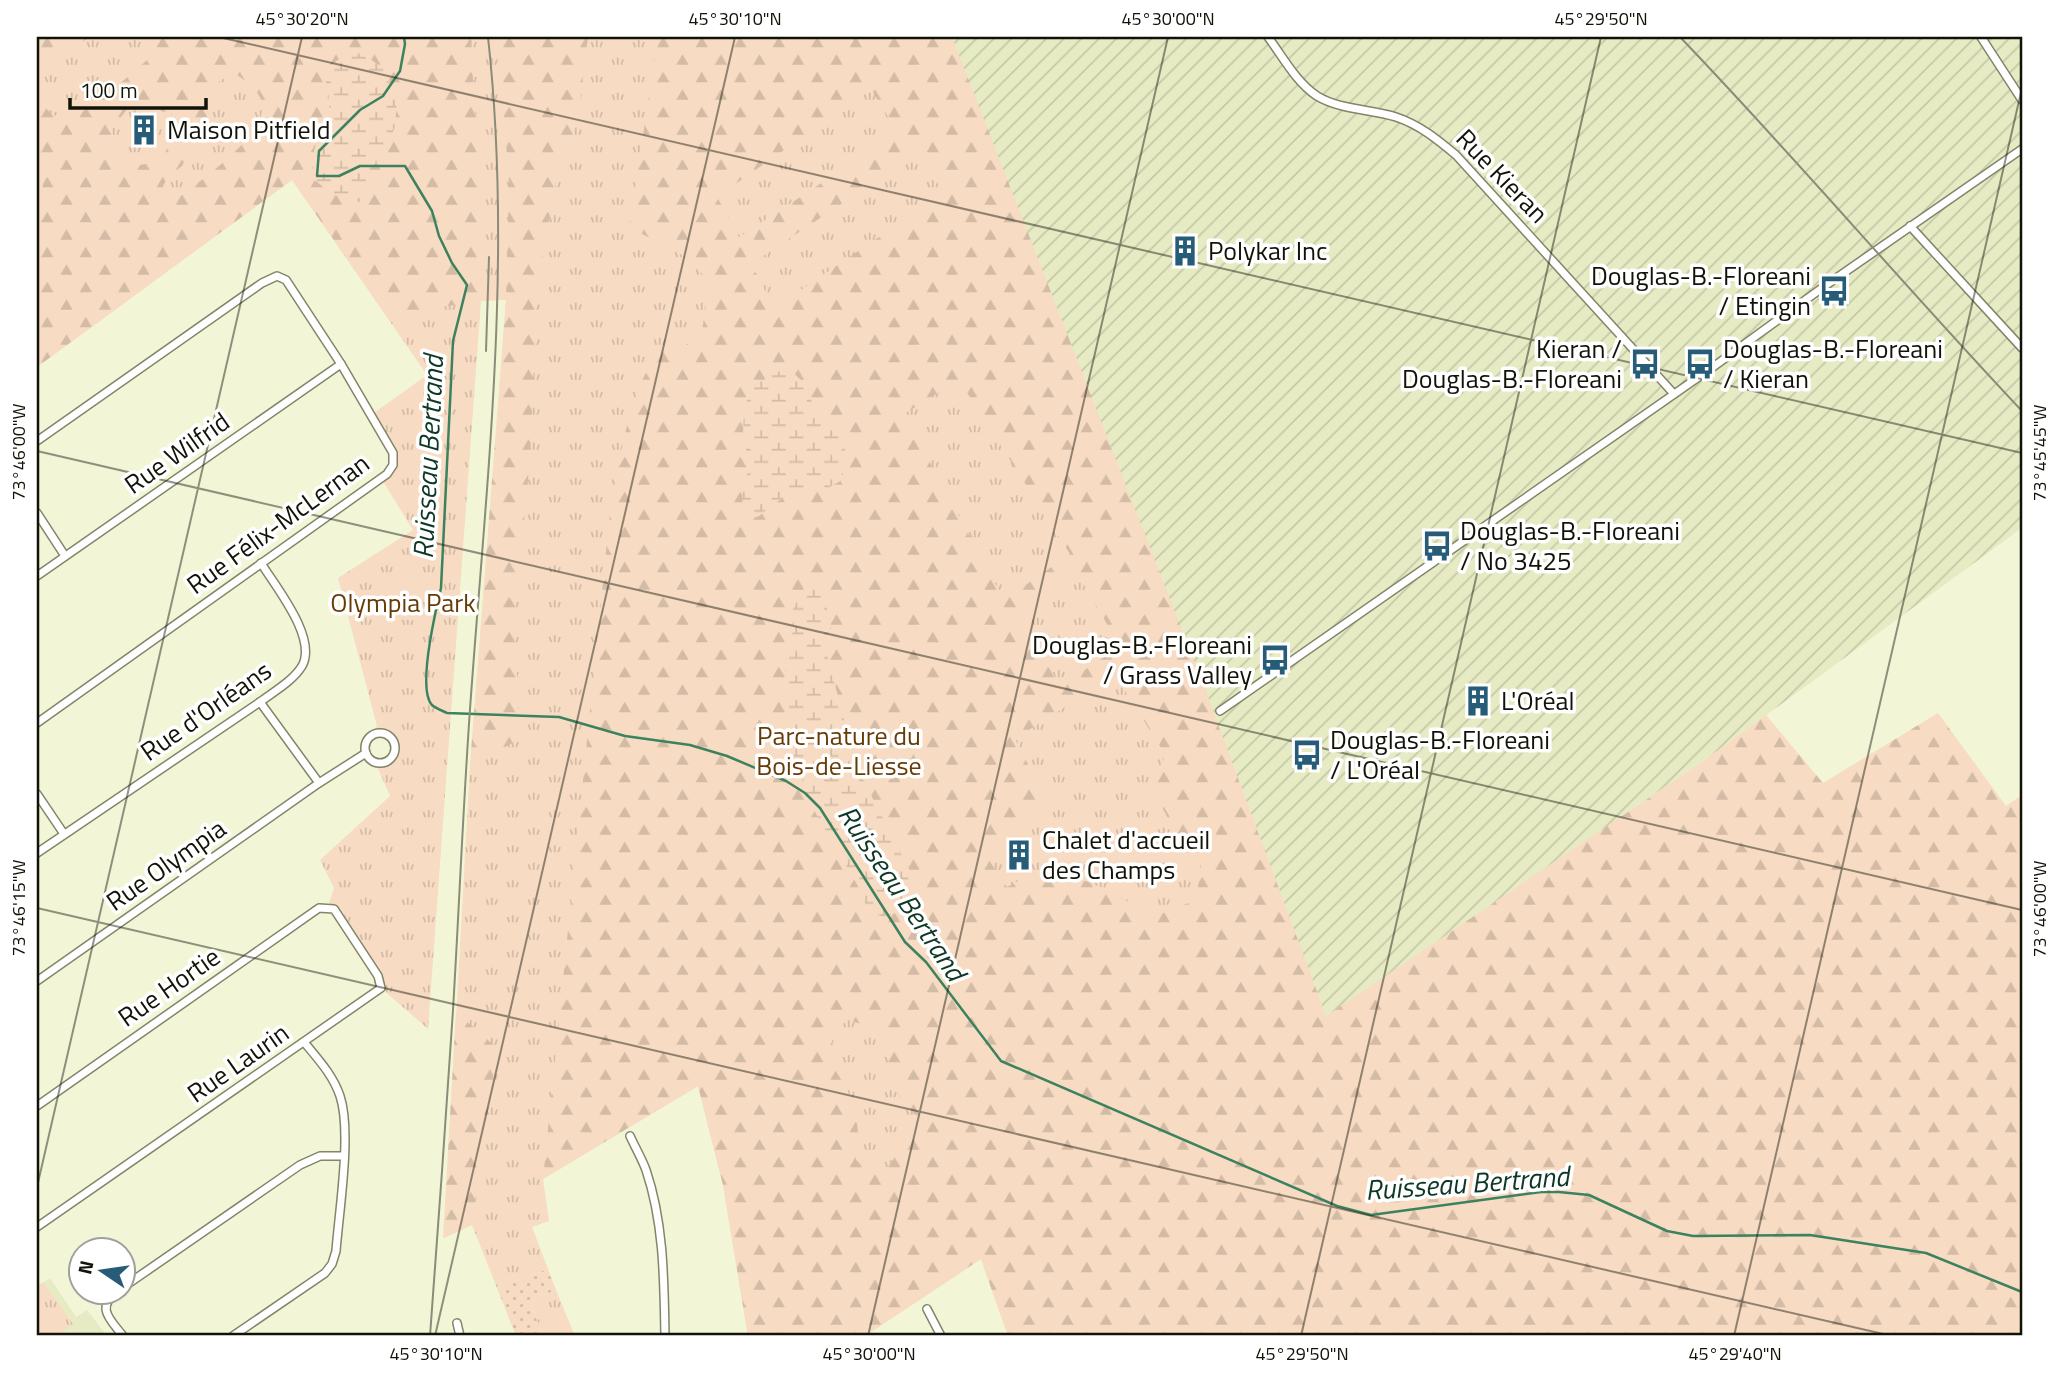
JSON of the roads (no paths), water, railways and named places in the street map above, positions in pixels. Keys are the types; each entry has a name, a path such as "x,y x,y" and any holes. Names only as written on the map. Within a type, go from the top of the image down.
{"street":[{"name":"Rue Kieran","path":"1268,37 1298,78 1320,97 1414,124 1457,155 1674,394"},
{"path":"1981,37 2022,100"},
{"path":"1220,711 2022,149"},
{"path":"1910,226 2022,348"},
{"name":"Rue Félix-McLernan","path":"37,441 262,283 277,276 286,280 341,364 393,453 393,465 381,478 37,723"},
{"name":"Rue Wilfrid","path":"37,576 341,364"},
{"path":"37,513 65,556"},
{"name":"Rue d'Orléans","path":"37,853 260,702 303,665 305,652 300,625 261,563"},
{"path":"260,702 319,783"},
{"name":"Rue Olympia","path":"374,734 386,734 394,743 392,756 383,762 371,760 366,753 367,740 374,734"},
{"name":"Rue Olympia","path":"37,981 319,783 366,753"},
{"path":"37,794 64,834"},
{"name":"Rue Hortie","path":"37,1106 319,908 328,908"},
{"name":"Rue Laurin","path":"37,1227 381,988 378,976 334,909 328,908"},
{"path":"233,1336 325,1273 332,1264 336,1251 344,1112 339,1094 323,1065 304,1042"},
{"path":"630,1136 646,1169 659,1224 664,1274 665,1336"},
{"path":"136,1278 300,1166 320,1156 343,1156"},
{"path":"105,1306 107,1315 122,1336"},
{"path":"927,1309 941,1336"},
{"path":"457,1323 460,1336"}],"waterway":[{"name":"Ruisseau Bertrand","path":"404,37 400,71 383,96 360,110 319,151 317,176 339,176 360,166 405,166 432,211 439,236 452,263 467,285 453,341 441,588 432,630 426,683 433,706 447,713 559,717 625,736 690,745 727,756 786,781 805,793 820,808 905,942 926,962 1001,1061 1337,1206 1371,1215 1541,1192 1589,1195 1667,1231 1693,1236 1810,1235 1926,1253 2022,1292"}],"tram line":[{"path":"430,1336 498,289 495,121 488,37"},
{"path":"1680,37 2022,411"},
{"path":"486,351 489,257"}],"place":[{"name":"Maison Pitfield","path":"144,130"},
{"name":"Polykar Inc","path":"1185,251"},
{"name":"Douglas-B.-Floreani / Etingin","path":"1834,291"},
{"name":"Kieran / Douglas-B.-Floreani","path":"1645,364"},
{"name":"Douglas-B.-Floreani / Kieran","path":"1700,364"},
{"name":"Douglas-B.-Floreani / No 3425","path":"1437,546"},
{"name":"Douglas-B.-Floreani / Grass Valley","path":"1275,660"},
{"name":"L'Oréal","path":"1478,701"},
{"name":"Douglas-B.-Floreani / L'Oréal","path":"1307,755"},
{"name":"Chalet d'accueil des Champs","path":"1019,855"}],"park label":[{"name":"Olympia Park","path":"403,603"},
{"name":"Parc-nature du Bois-de-Liesse","path":"839,751"}]}
